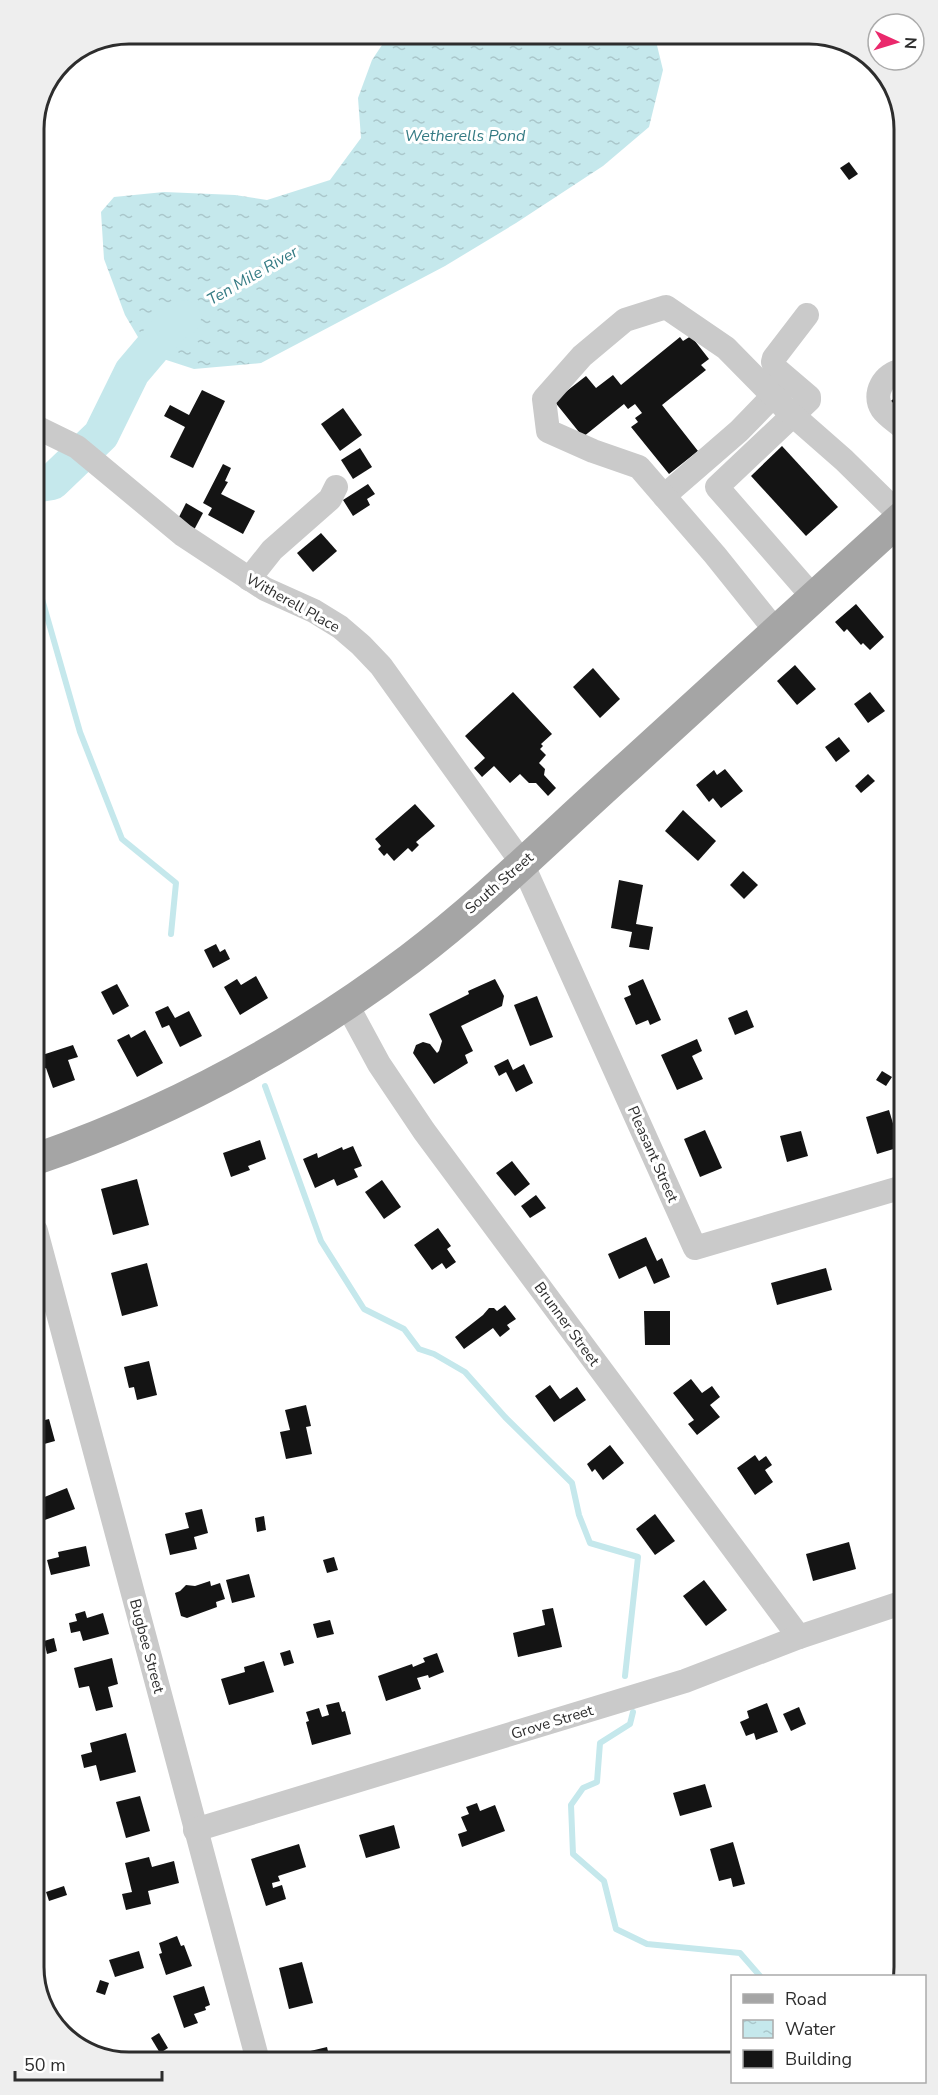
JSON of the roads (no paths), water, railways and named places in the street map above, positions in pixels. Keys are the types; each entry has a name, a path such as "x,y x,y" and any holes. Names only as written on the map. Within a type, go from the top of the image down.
{"main road":[{"name":"South Street","path":"44,1156 121,1127 261,1056 346,1003 412,957 522,863 894,523"}],"street":[{"path":"776,631 715,555 639,467 593,451 548,431 544,399 582,356 625,320 666,307 726,348 793,416 844,460 894,510"},
{"path":"807,315 773,362 775,368 809,397 809,400 717,487 813,597"},
{"path":"894,372 885,377 881,387 880,402 882,409 894,420"},
{"path":"666,498 739,431 773,396"},
{"name":"Witherell Place","path":"44,432 81,452 183,535 265,589 314,611 340,627 362,645 381,666 522,863"},
{"path":"249,579 272,550 330,499 336,487"},
{"name":"Pleasant Street","path":"522,863 695,1248 894,1190"},
{"name":"Brunner Street","path":"346,1003 379,1064 424,1131 798,1637"},
{"name":"Bugbee Street","path":"44,1261 255,2051"},
{"name":"Grove Street","path":"195,1830 686,1682 798,1637 894,1605"}],"water":[{"name":"Wetherells Pond","path":"383,44 657,44 663,70 649,127 603,166 445,266 261,363 194,369 148,354 125,315 104,259 101,212 114,197 164,192 235,195 267,200 330,180 361,138 358,98 372,60"}],"waterway":[{"name":"Ten Mile River","path":"44,483 52,482 101,435 132,372 171,326 183,318"},
{"path":"44,606 80,732 122,839 176,883 171,934"},
{"path":"265,1086 321,1241 364,1309 404,1329 419,1349 434,1354 465,1372 505,1417 572,1483 579,1515 590,1543 638,1557 625,1676"},
{"path":"633,1712 630,1724 600,1743 597,1782 583,1788 571,1805 573,1854 604,1881 616,1929 647,1944 740,1953 759,1975"}]}
